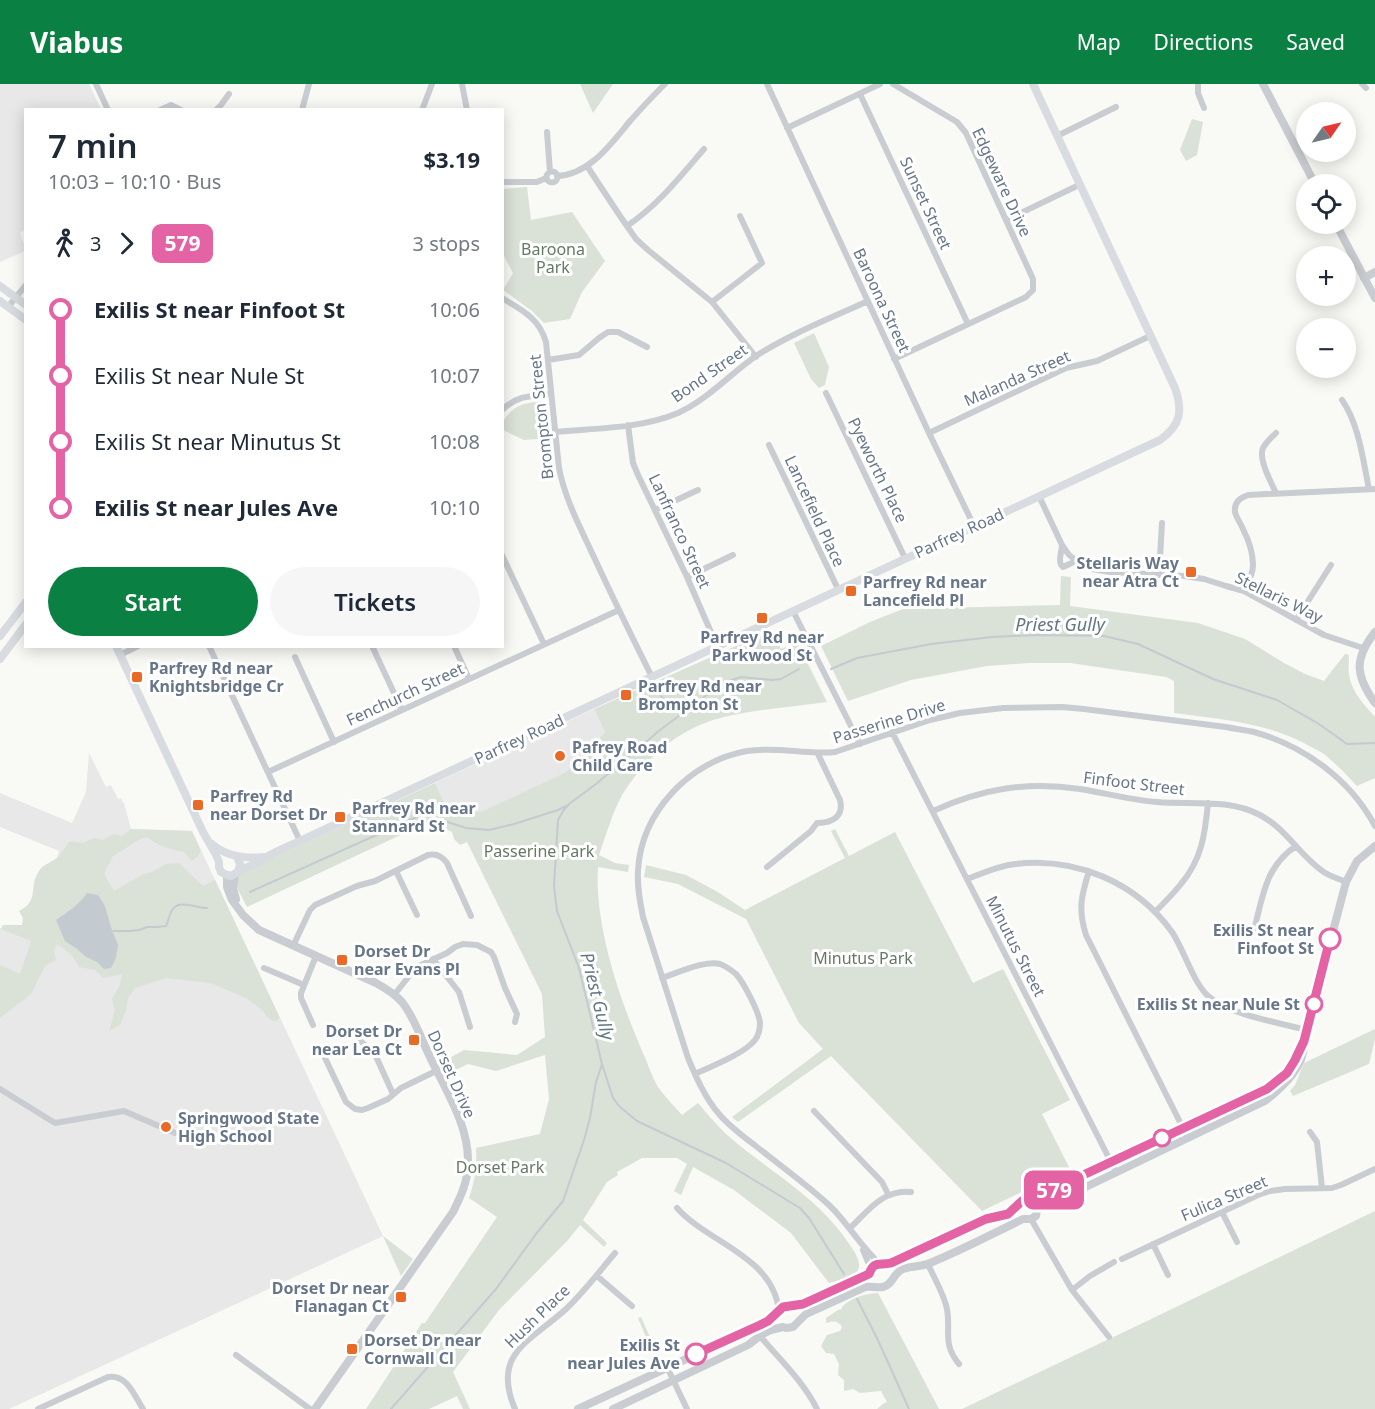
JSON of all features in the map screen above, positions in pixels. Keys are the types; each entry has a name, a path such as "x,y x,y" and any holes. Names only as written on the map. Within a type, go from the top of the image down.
{"main road":[{"name":"Parfrey Road","path":"234,873 1160,440 1170,433 1175,427 1179,414 1175,388 1033,84"},
{"path":"0,286 24,304"},
{"path":"4,304 24,319"},
{"path":"0,636 24,605"},
{"path":"0,659 24,627"},
{"path":"118,651 207,840 219,862 220,870 234,873 240,864 237,857 218,849 207,840"},
{"path":"219,862 227,854"},
{"name":"Parfrey Road","path":"237,857 249,859 269,856"}],"street":[{"path":"96,84 107,108"},
{"path":"303,108 309,84"},
{"path":"423,108 432,84"},
{"path":"462,84 467,108"},
{"path":"504,182 537,182 551,175 568,175 587,165 605,151 665,84"},
{"name":"Baroona Street","path":"767,84 974,526"},
{"path":"787,128 880,84"},
{"name":"Edgeware Drive","path":"893,84 957,122 966,133 1033,279 1033,290 1026,297 968,324"},
{"path":"1198,84 1198,93 1204,108"},
{"path":"1263,84 1310,174"},
{"name":"Sunset Street","path":"860,93 968,324"},
{"path":"218,108 229,94"},
{"path":"1057,136 1116,107"},
{"path":"547,132 551,175"},
{"path":"627,226 663,197 704,148"},
{"path":"587,165 636,239 712,302 756,357"},
{"path":"1006,220 1079,185"},
{"path":"712,302 762,263 740,216"},
{"path":"1341,234 1375,298"},
{"path":"1364,278 1375,272"},
{"path":"4,304 15,298 24,287"},
{"name":"Bond Street","path":"555,432 628,425 664,418 695,404 756,357 786,339 868,301"},
{"name":"Brompton Street","path":"504,302 528,314 543,331 563,487 652,677"},
{"path":"894,359 968,324"},
{"path":"548,360 579,355 608,332 618,332 647,347"},
{"name":"Malanda Street","path":"929,433 1066,368 1097,361 1150,336"},
{"name":"Pyeworth Place","path":"826,393 905,558"},
{"path":"504,408 521,397 551,394"},
{"path":"1244,591 1253,568 1246,536 1235,511 1240,498 1248,495 1276,493 1372,489 1353,421 1342,400"},
{"name":"Lanfranco Street","path":"628,425 633,463 717,646"},
{"path":"1276,434 1266,442 1262,450 1262,459 1276,493"},
{"name":"Lancefield Place","path":"769,445 837,590"},
{"path":"655,510 698,490"},
{"name":"Stellaris Way","path":"1039,496 1069,555 1092,569 1204,579 1244,591 1324,635 1363,648"},
{"path":"1159,575 1162,523"},
{"name":"Stellaris Way","path":"1062,545 1059,558 1061,565 1067,566 1076,561"},
{"path":"687,577 733,555"},
{"path":"504,559 544,644"},
{"path":"1296,620 1331,565"},
{"name":"Fenchurch Street","path":"268,772 619,610"},
{"path":"793,611 860,744"},
{"path":"1373,699 1362,682 1359,670 1363,648 1375,632"},
{"path":"210,648 300,841"},
{"path":"373,648 402,710"},
{"path":"455,648 469,679"},
{"path":"295,657 334,742"},
{"name":"Passerine Drive","path":"883,1264 871,1256 831,1207 732,1127 718,1113 705,1094 688,1058 643,917 638,871 646,833 667,798 681,783 703,767 724,757 747,751 772,748 818,754 835,752 930,720 960,713 1003,708 1084,709 1252,731 1274,739 1296,748 1338,778 1358,800 1375,826"},
{"name":"Minutus Street","path":"892,732 1116,1172"},
{"path":"767,867 818,823 828,822 841,813 840,800 818,754"},
{"name":"Finfoot Street","path":"933,811 974,794 1016,787 1077,789 1154,802 1233,805 1263,816 1287,836 1322,872 1346,882"},
{"path":"1155,912 1182,884 1196,861 1204,837 1208,803"},
{"path":"1254,930 1268,879 1285,854 1296,846"},
{"path":"578,1409 594,1406 667,1367 760,1325 783,1309 803,1304 870,1271 876,1264 883,1264 986,1219 1008,1214 1025,1199 1031,1200 1050,1194 1064,1184 1267,1089 1287,1073 1304,1041 1346,882 1357,861 1375,846"},
{"path":"293,946 310,910 315,905 433,854 444,858 471,916"},
{"path":"967,879 998,867 1014,864 1050,864 1089,871 1106,877 1124,887 1155,912 1168,927 1180,944 1199,984 1208,996 1233,1011 1307,1030"},
{"path":"396,871 417,915"},
{"path":"1089,871 1080,905 1086,935 1188,1138"},
{"name":"Dorset Drive","path":"234,873 233,888 240,911 250,923 259,930 376,983 394,995 405,1007 457,1115 466,1143 468,1163 466,1180 453,1212 315,1409"},
{"path":"394,995 419,966 463,944 477,945 491,952 494,957 517,1014 515,1022"},
{"path":"313,1025 301,993 316,956"},
{"path":"433,959 459,992 470,1027"},
{"path":"662,978 706,964 727,967 740,980 759,1016 760,1026 757,1037 752,1043 743,1050 695,1074"},
{"path":"264,968 304,985"},
{"path":"359,1040 374,1052 393,1094"},
{"path":"1037,1210 1258,1106 1286,1083 1298,1065 1304,1041"},
{"path":"325,1058 345,1102 355,1109 362,1110 388,1099 401,1088 436,1071"},
{"path":"0,1089 55,1122 124,1111 175,1133"},
{"path":"814,1112 882,1182 888,1194"},
{"path":"1310,1132 1317,1142 1322,1188"},
{"name":"Fulica Street","path":"1122,1258 1270,1191 1341,1185 1375,1169"},
{"path":"850,1228 888,1194 911,1192"},
{"path":"613,1409 748,1345 771,1330 793,1327 806,1314 865,1287 886,1287 898,1272 928,1264 1036,1216 1036,1204 1031,1200"},
{"path":"1017,1206 1018,1215 1027,1219 1072,1290 1109,1337"},
{"path":"677,1208 687,1219 757,1267 772,1287 783,1309"},
{"path":"1222,1212 1237,1242"},
{"name":"Passerine Drive","path":"861,1244 870,1271"},
{"path":"1153,1244 1168,1275"},
{"name":"Hush Place","path":"515,1409 508,1383 508,1373 513,1357 527,1341 565,1310 615,1253"},
{"path":"1072,1290 1114,1262"},
{"path":"883,1264 891,1269 893,1277"},
{"path":"928,1264 945,1301 949,1346 959,1364"},
{"path":"870,1271 870,1282 875,1286"},
{"path":"597,1276 632,1306"},
{"path":"783,1309 797,1311 798,1322"},
{"path":"783,1309 777,1319 783,1327"},
{"path":"760,1336 802,1383 817,1409"},
{"path":"236,1355 310,1409"},
{"path":"667,1367 687,1409"},
{"path":"38,1409 108,1377 113,1377 124,1380 143,1409"}],"shaded area":[{"path":"0,84 89,84 101,108 24,108 24,231 20,233 24,251 0,262"},
{"path":"594,709 605,732 566,772 481,812 446,807 435,783"},
{"name":"Springwood State High School","path":"89,753 106,787 111,785 118,799 121,798 124,803 131,829 192,831 383,1236 9,1409 0,1409 0,928 31,940 59,851 0,827 0,793 72,823 86,792"},
{"path":"87,893 98,895 105,906 118,945 116,958 111,968 104,969 65,941 56,920"}],"green space":[{"path":"580,84 613,84 593,113"},
{"path":"1192,119 1203,122 1197,155 1186,161 1180,150"},
{"name":"Baroona Park","path":"527,187 531,220 572,212 605,261 582,292 570,319 544,323 532,311 504,291 513,273 504,256 504,189"},
{"path":"814,333 829,367 825,385 819,388 811,379 794,343"},
{"path":"546,401 549,438 524,440 504,430 504,420 508,415 517,407 527,403"},
{"path":"1061,576 1071,577 1070,606 1198,623 1245,639 1284,663 1324,681 1345,654 1349,655 1349,673 1353,687 1375,717 1375,778 1357,786 1324,754 1273,730 1240,722 1174,713 1174,681 1166,677 1070,663 987,666 911,680 848,701 821,646 903,609 1060,605"},
{"name":"Passerine Park","path":"772,630 781,649 797,642 827,702 755,711 713,720 673,740 650,760 622,795 599,855 615,863 629,865 628,872 598,867 600,913 610,962 618,986 634,1032 658,1087 682,1115 698,1103 742,1148 808,1198 837,1227 850,1245 858,1260 858,1270 849,1277 829,1283 791,1233 734,1190 693,1167 681,1195 674,1191 687,1164 677,1158 642,1158 617,1172 618,1175 607,1182 583,1220 607,1243 604,1247 580,1225 499,1310 453,1372 470,1409 463,1409 457,1396 429,1409 366,1409 422,1323 425,1323 497,1217 469,1198 475,1173 476,1148 540,1134 549,1099 545,1055 496,1071 468,1064 447,1074 442,1062 464,1050 517,1055 545,1037 542,994 467,842 460,845 454,839 452,832 433,823 426,823 247,907 235,884 239,875 435,783 446,807 481,812 566,772 605,732 594,709"},
{"path":"131,829 192,831 201,851 192,861 184,852 164,847 147,837 113,856 104,874 114,891 166,864 179,863 203,886 215,880 280,1018 276,1021 270,1020 248,999 211,983 166,978 135,988 128,998 120,1025 109,1031 115,1011 112,999 120,985 122,974 103,978 95,970 79,967 71,954 57,944 54,951 56,960 45,966 31,994 0,1018 0,965 20,974 31,941 1,929 3,925 22,925 23,918 19,911 32,898 34,883 39,871 58,857 70,841 83,843 94,838 103,840 114,834 122,836","holes":["81,902 105,906 114,933 104,969 65,941 63,914"]},
{"name":"Minutus Park","path":"835,829 849,856 895,832 973,983 1003,969 1070,1100 1042,1114 1070,1169 982,1211 831,1056 738,1122 732,1117 823,1049 799,1023 746,919 678,884 644,877 646,865 686,875 745,910 845,858 831,831"},
{"path":"1375,1029 1369,1064 1293,1096 1290,1091 1304,1063"},
{"path":"1375,1211 1375,1409 962,1409 1147,1321"},
{"path":"383,1236 413,1259 401,1276"},
{"path":"878,1293 939,1409 877,1409 887,1402 881,1391 860,1393 853,1389 844,1391 844,1380 838,1375 839,1364 834,1354 826,1353 821,1346 827,1335 840,1331 842,1327 835,1322 826,1323 826,1318 842,1309 854,1298"},
{"path":"641,1317 661,1362 657,1364 638,1318"}],"waterway":[{"name":"Priest Gully","path":"831,669 857,658 931,644 992,637 1104,636 1138,644 1213,679 1277,700 1319,724 1347,744 1375,743"},
{"name":"Priest Gully","path":"799,669 781,679 741,677 723,683 660,730 569,804 558,820 554,886 557,911 579,968 602,1064 613,1098 637,1121 726,1163 800,1208 809,1218 844,1274"},
{"path":"661,696 674,706 682,708 690,706"},
{"path":"250,892 423,814 466,828 489,830 566,806"},
{"path":"113,931 166,926 171,912 178,905 207,908"},
{"name":"Priest Gully","path":"391,1409 496,1289 563,1201 584,1140 602,1064"},
{"path":"857,1299 909,1409"}],"bus line":[{"name":"579","path":"696,1354 768,1321 783,1307 803,1304 869,1274 876,1264 886,1265 986,1219 1008,1214 1025,1199 1031,1200 1050,1194 1064,1184 1267,1089 1287,1073 1304,1041 1330,939"}],"place":[{"name":"Stellaris Way near Atra Ct","path":"1191,572"},
{"name":"Parfrey Rd near Lancefield Pl","path":"851,591"},
{"name":"Parfrey Rd near Parkwood St","path":"762,618"},
{"name":"Parfrey Rd near Knightsbridge Cr","path":"137,677"},
{"name":"Parfrey Rd near Brompton St","path":"626,695"},
{"name":"Pafrey Road Child Care","path":"560,756"},
{"name":"Parfrey Rd near Dorset Dr","path":"198,805"},
{"name":"Parfrey Rd near Stannard St","path":"340,817"},
{"name":"Exilis St near Finfoot St","path":"1330,939"},
{"name":"Dorset Dr near Evans Pl","path":"342,960"},
{"name":"Exilis St near Nule St","path":"1314,1004"},
{"name":"Dorset Dr near Lea Ct","path":"414,1040"},
{"name":"Springwood State High School","path":"166,1127"},
{"name":"Dorset Dr near Flanagan Ct","path":"401,1297"},
{"name":"Dorset Dr near Cornwall Cl","path":"352,1349"},
{"name":"Exilis St near Jules Ave","path":"696,1354"}],"park label":[{"name":"Dorset Park","path":"500,1167"}]}
